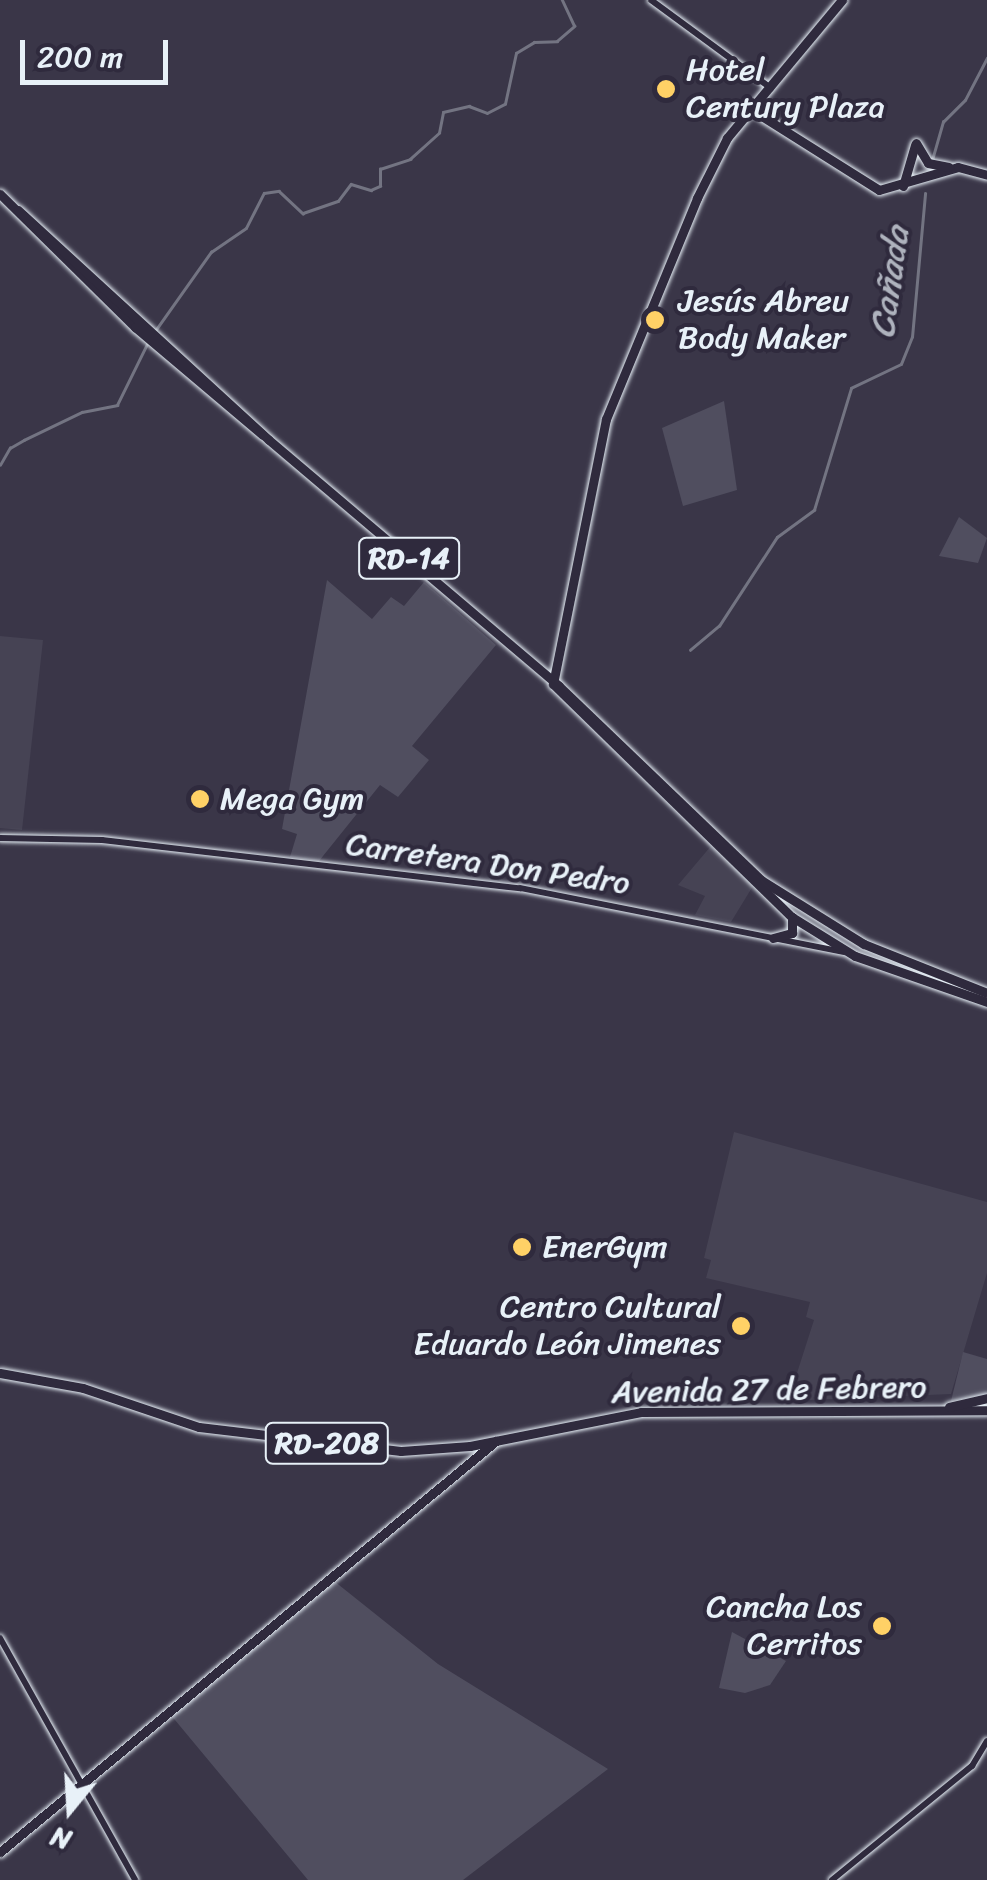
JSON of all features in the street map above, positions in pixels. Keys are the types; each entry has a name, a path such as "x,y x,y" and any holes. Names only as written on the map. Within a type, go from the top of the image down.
{"main road":[{"path":"553,684 606,419 715,155 842,0"},
{"path":"752,110 872,188 902,186 952,168"},
{"path":"902,186 916,142 928,163 987,175"},
{"name":"RD-14","path":"0,194 163,347 553,684 792,916 828,945 987,1002"},
{"name":"RD-14","path":"752,878 903,962 987,993"},
{"path":"792,916 792,932"},
{"path":"772,938 822,918"},
{"path":"828,945 832,925"},
{"name":"Avenida 27 de Febrero","path":"0,1373 83,1388 216,1430 401,1451 498,1440 641,1412 987,1413"},
{"path":"932,1411 987,1398"},
{"path":"0,1852 498,1440"}],"street":[{"path":"651,0 772,88"},
{"name":"Carretera Don Pedro","path":"0,838 102,840 490,884 772,938 828,945"},
{"path":"0,1638 84,1782 135,1880"},
{"path":"832,1880 972,1766 987,1740"}],"shaded area":[{"path":"724,401 737,490 683,506 662,428"},
{"path":"959,517 987,538 978,563 939,556"},
{"path":"327,580 372,619 391,597 404,606 424,582 496,645 412,746 429,760 398,797 380,785 319,861 290,857 297,834 282,829"},
{"path":"0,636 43,640 22,830 0,828"},
{"path":"711,846 753,886 731,922 695,915 705,896 678,885"},
{"path":"734,1132 987,1202 987,1273 951,1394 788,1401 814,1320 806,1317 810,1302 706,1278 711,1260 704,1258"},
{"path":"963,1352 987,1359 987,1394 951,1401"},
{"path":"334,1581 438,1664 608,1769 463,1880 308,1880 170,1714"},
{"path":"732,1632 786,1661 770,1685 745,1693 719,1688"}],"waterway":[{"path":"155,331 211,252 246,228 264,193 279,191 303,213 338,201 351,184 371,190 380,186 380,169 410,159 439,133 443,112 469,106 487,113 505,104 516,53 534,42 557,41 574,26 562,0"},
{"name":"Cañada","path":"932,160 943,122 965,100 987,58"},
{"name":"Cañada","path":"690,650 719,626 777,537 814,510 851,388 901,364 912,337 925,194"},
{"path":"0,465 10,448 24,440 82,412 117,405 148,342"}],"place":[{"name":"Hotel Century Plaza","path":"666,89"},
{"name":"Jesús Abreu Body Maker","path":"655,320"},
{"name":"Mega Gym","path":"200,799"},
{"name":"EnerGym","path":"522,1247"},
{"name":"Centro Cultural Eduardo León Jimenes","path":"741,1326"},
{"name":"Cancha Los Cerritos","path":"882,1626"}]}
